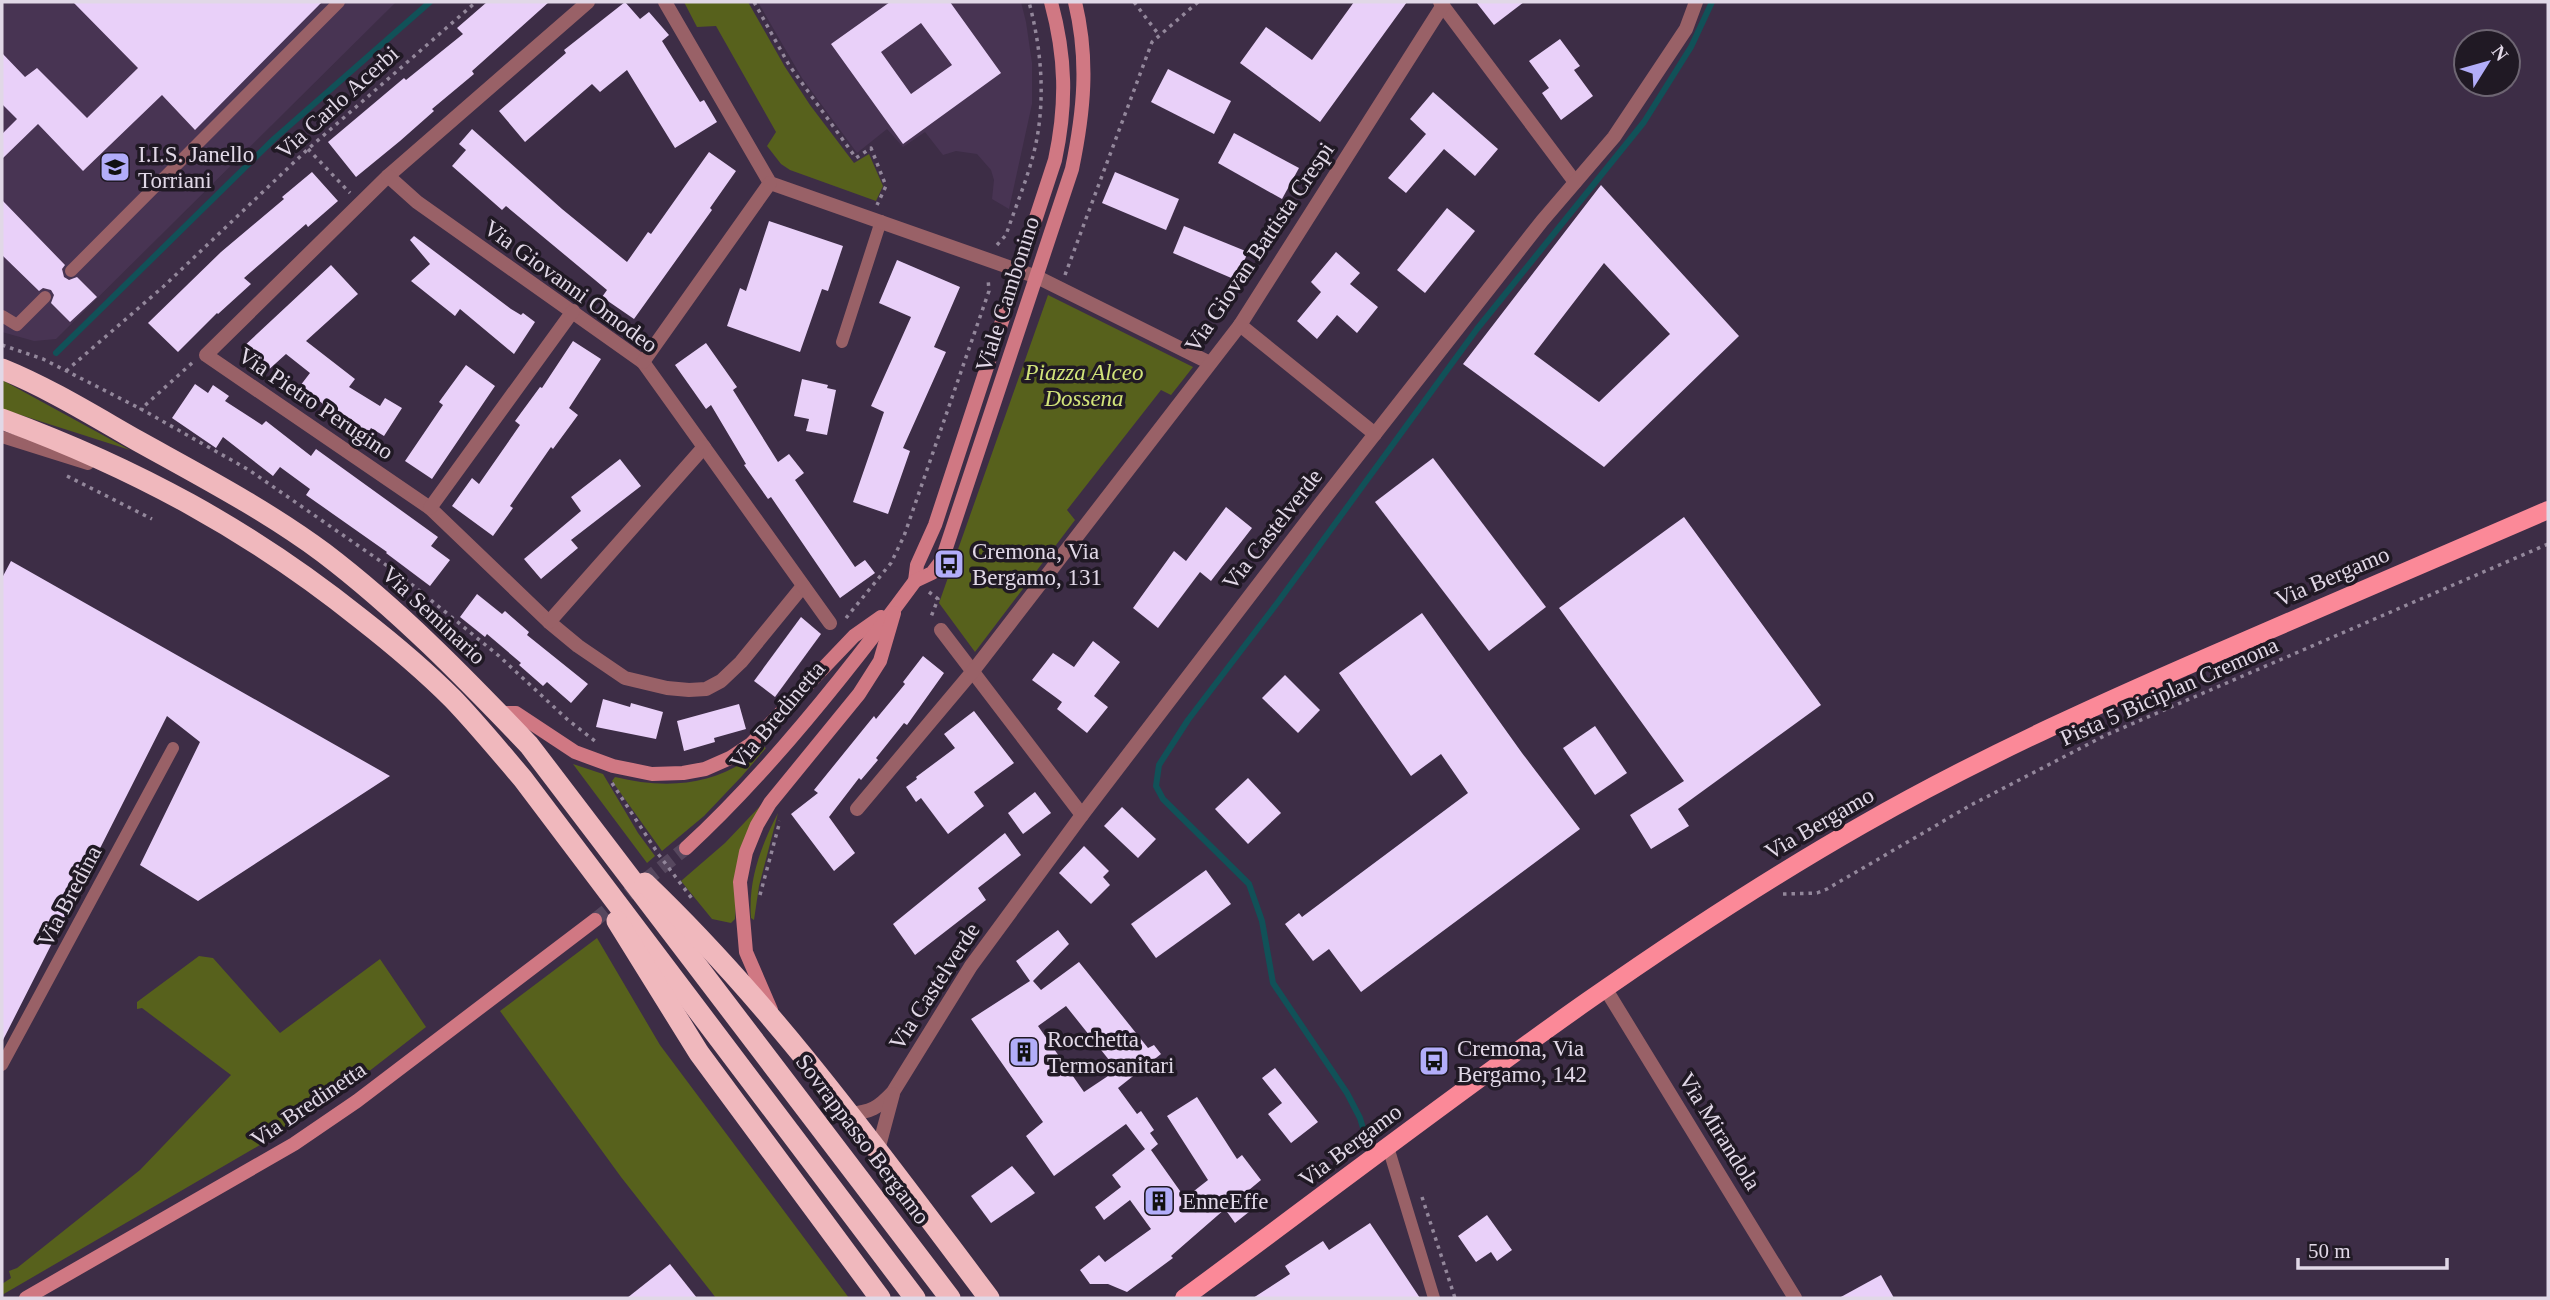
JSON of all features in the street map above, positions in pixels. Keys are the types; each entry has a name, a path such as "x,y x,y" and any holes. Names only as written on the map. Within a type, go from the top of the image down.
{"highway":[{"name":"Via Seminario","path":"2,369 95,417 259,510 323,553 381,599 530,745 658,917 733,1012"},
{"path":"2,419 65,443 178,495 271,551 319,585 409,657 452,698 523,779 915,1298"},
{"path":"608,848 667,904 779,1027 878,1150 989,1298"},
{"path":"584,861 625,937 699,1053 880,1298"},
{"name":"Sovrappasso Bergamo","path":"733,1012 948,1298"},
{"path":"948,1298 954,1289 960,1259"}],"main road":[{"name":"Via Bergamo","path":"1184,1298 1605,988 1726,906 1939,783 2077,714 2548,510"}],"street":[{"name":"Via Pietro Perugino","path":"588,2 388,176 206,355 430,508 549,622 578,646 625,678 667,688 706,689 721,681 741,663 803,586"},
{"path":"665,2 770,183 1037,277 1210,363"},
{"name":"Viale Cambonino","path":"897,606 915,581 917,565 935,525 1055,160 1062,127 1064,82 1061,38 1051,2"},
{"name":"Viale Cambonino","path":"915,581 932,573 942,559 1072,169 1080,132 1085,79 1083,33 1075,2"},
{"name":"Via Castelverde","path":"849,1114 868,1112 884,1102 893,1092 971,966 1082,815 1375,433 1542,221 1622,126 1686,29 1696,2"},
{"path":"1442,3 1576,182"},
{"name":"Via Giovan Battista Crespi","path":"857,809 973,671 1240,325 1442,3"},
{"name":"Via Giovanni Omodeo","path":"388,176 417,202 643,362 803,586 837,622"},
{"path":"643,362 770,183"},
{"path":"430,508 573,311"},
{"path":"1240,325 1375,433"},
{"path":"549,622 704,447"},
{"path":"498,713 516,713 575,752 613,766 652,774 705,769 730,758 767,729 854,636 897,606"},
{"path":"779,1027 746,951 740,882 746,852 757,825 772,802 859,694 880,661 897,606"},
{"name":"Via Bredinetta","path":"686,848 719,818 762,769 897,606"},
{"path":"941,630 1082,815"},
{"name":"Via Bredinetta","path":"26,1298 294,1144 357,1101 595,920"},
{"name":"Via Mirandola","path":"1605,988 1796,1298"},
{"name":"Via Castelverde","path":"878,1150 893,1092"}],"lane":[{"path":"71,271 340,2"},
{"path":"842,342 875,220"},
{"path":"2,316 17,325 45,297"},
{"path":"2,437 151,483"},
{"name":"Via Bredina","path":"2,1065 173,748"},
{"path":"1388,1147 1434,1298"}],"path":[{"name":"Via Carlo Acerbi","path":"66,371 164,286 308,149 476,2"},
{"path":"754,2 789,65 856,158 872,148 886,186 875,220"},
{"path":"837,622 891,563 904,536 989,291 990,282 986,274 999,241 1006,235 1033,154 1039,126 1041,65 1029,2"},
{"path":"1134,2 1159,35"},
{"path":"1060,288 1152,42 1198,2"},
{"path":"308,149 360,204"},
{"path":"2,345 43,359 141,409 249,470 399,574 499,656 568,720 596,742"},
{"path":"141,409 195,360 206,355"},
{"path":"59,472 152,519"},
{"name":"Pista 5 Biciplan Cremona","path":"1817,893 1972,805 2104,736 2548,544"},
{"path":"613,766 610,780 659,855 695,902"},
{"path":"758,904 783,811 772,802"},
{"path":"1419,1187 1455,1298"}],"shaded area":[{"name":"I.I.S. Janello Torriani","path":"2,2 396,2 56,339 34,341 2,332"},
{"path":"758,2 1021,2 1032,63 1032,104 1009,209 992,199 994,180 991,170 977,154 956,151 943,155 925,132 903,147 887,129 857,153 802,78"}],"green space":[{"path":"684,2 748,2 810,105 854,163 869,154 883,186 876,201 790,170 781,164 767,146 776,132 716,26 697,27"},
{"name":"Piazza Alceo Dossena","path":"1048,295 1193,367 1171,395 1161,390 1067,510 1075,520 975,652 939,603"},
{"path":"2,380 130,450 2,409"},
{"path":"763,746 766,748 704,816 662,851 612,781 615,777 675,783 713,777 730,770"},
{"path":"573,764 603,774 655,856 647,863"},
{"path":"764,802 737,882 735,919 731,923 712,919 681,881 725,843"},
{"path":"778,813 759,886 754,920 751,918 751,904 754,877 761,851"},
{"path":"597,938 660,1045 849,1298 716,1298 621,1177 500,1011"},
{"path":"199,956 213,958 280,1033 380,959 426,1027 341,1093 272,1138 2,1295 2,1284 11,1278 9,1271 17,1268 140,1170 231,1075 142,1008 137,1009 137,1002"}],"building":[{"path":"73,2 322,2 195,130 162,95 83,171 38,124 2,159 2,134 17,119 2,104 2,53 25,77 37,68 87,118 138,68"},
{"path":"487,2 549,2 472,71 474,74 432,109 434,111 356,177 328,142 404,78 406,80 463,34 457,28"},
{"path":"625,2 640,19 649,12 669,35 662,41 700,102 704,100 717,122 675,148 627,70 600,92 592,84 525,142 499,111 566,53 564,50"},
{"path":"890,2 950,2 1001,73 903,144 831,44","holes":["921,23 952,65 911,94 881,52"]},
{"path":"1354,2 1407,2 1320,122 1240,63 1266,27 1312,60"},
{"path":"1476,2 1524,2 1494,25"},
{"path":"1560,39 1580,66 1574,70 1593,96 1561,120 1542,93 1549,88 1529,61"},
{"path":"1168,69 1231,101 1214,134 1151,102"},
{"path":"1433,92 1498,149 1475,176 1444,149 1406,193 1388,178 1426,134 1410,119"},
{"path":"472,129 562,209 627,262 648,232 651,234 709,152 736,171 710,208 712,210 634,319 602,297 607,290 506,206 502,210 452,166 466,150 459,144"},
{"path":"1234,133 1299,168 1282,199 1218,163"},
{"path":"312,172 338,201 308,227 306,224 244,278 251,284 178,352 148,323 221,252"},
{"path":"1115,172 1179,199 1166,230 1102,203"},
{"path":"1601,185 1739,336 1604,467 1463,364","holes":["1604,263 1670,334 1599,402 1534,354"]},
{"path":"2,200 65,265 62,269 64,277 69,280 77,277 97,297 70,322 51,303 54,295 51,290 43,288 39,291 2,255"},
{"path":"1447,208 1475,231 1425,293 1397,270"},
{"path":"769,221 843,246 828,291 822,289 800,352 727,326 740,288 746,291"},
{"path":"1184,226 1248,252 1236,280 1173,253"},
{"path":"414,236 511,309 521,315 523,313 535,322 514,354 460,309 455,316 411,281 430,264 410,240"},
{"path":"1336,252 1360,273 1350,284 1378,307 1357,333 1337,315 1317,339 1297,321 1321,292 1311,282"},
{"path":"897,260 960,287 934,347 946,352 903,448 910,451 888,514 853,502 884,412 871,406 911,317 879,303"},
{"path":"331,265 358,294 306,341 355,379 349,387 380,406 385,398 402,408 384,436 371,428 367,434 300,386 310,373 286,354 265,373 242,348"},
{"path":"573,341 601,359 569,408 578,415 553,449 551,447 510,506 513,508 493,536 452,506 472,478 479,484 520,425 515,421 540,387 542,388"},
{"path":"706,343 737,387 733,390 778,462 789,454 804,473 795,480 855,567 865,560 875,573 840,598 771,497 768,499 744,465 746,464 711,405 706,409 675,365"},
{"path":"466,365 495,386 432,479 405,461 443,405 439,402"},
{"path":"802,379 828,385 827,388 836,390 827,435 806,431 809,419 794,416"},
{"path":"195,384 208,393 213,385 229,396 225,401 262,425 266,421 311,456 316,449 438,537 431,546 450,560 430,586 306,495 310,489 280,467 273,476 223,437 216,448 172,418"},
{"path":"1433,458 1546,607 1489,651 1375,502"},
{"path":"620,459 641,486 571,540 578,548 541,579 524,559 581,511 571,497"},
{"path":"1226,507 1252,528 1211,581 1200,572 1158,628 1133,608 1174,551 1186,561"},
{"path":"1684,517 1821,705 1678,809 1689,826 1651,849 1630,815 1684,781 1559,608"},
{"path":"11,561 390,776 198,901 140,865 200,742 167,716 2,1042 2,578"},
{"path":"477,594 502,614 505,611 529,632 527,635 588,684 571,703 547,682 543,686 487,634 485,637 460,617"},
{"path":"1422,613 1580,829 1361,992 1329,949 1313,961 1285,924 1299,913 1302,917 1468,793 1441,754 1411,776 1339,673"},
{"path":"801,617 821,634 775,697 754,681"},
{"path":"1093,641 1120,662 1094,696 1108,707 1087,733 1057,709 1062,702 1032,680 1053,653 1074,667"},
{"path":"923,656 944,673 907,725 904,723 876,758 878,760 861,780 859,778 829,817 855,853 834,871 791,814 818,793 814,790 874,716 876,719 905,684 903,682"},
{"path":"1285,675 1320,710 1298,733 1262,698"},
{"path":"603,699 630,707 631,703 663,712 656,739 596,727"},
{"path":"739,704 746,729 714,738 715,742 684,751 677,721"},
{"path":"974,711 1014,763 974,792 984,806 948,834 921,798 916,802 906,787 955,748 944,734"},
{"path":"1595,726 1627,773 1595,795 1563,748"},
{"path":"1248,778 1281,813 1248,844 1215,809"},
{"path":"1035,792 1051,813 1023,834 1008,813"},
{"path":"1122,807 1156,839 1138,858 1104,826"},
{"path":"1005,833 1021,855 978,888 986,900 915,955 893,924"},
{"path":"1084,846 1109,871 1103,877 1110,885 1091,904 1059,873"},
{"path":"1206,870 1231,904 1156,958 1131,924"},
{"path":"1058,930 1069,944 1033,981 1041,990 1079,962 1148,1048 1154,1045 1161,1054 1118,1088 1137,1114 1141,1111 1154,1130 1150,1133 1158,1144 1151,1150 1185,1198 1208,1180 1167,1116 1197,1097 1237,1159 1242,1155 1261,1180 1249,1190 1259,1204 1235,1223 1225,1209 1171,1256 1173,1258 1127,1292 1108,1284 1090,1284 1080,1270 1099,1255 1105,1262 1151,1229 1130,1200 1104,1220 1095,1207 1121,1187 1112,1175 1145,1149 1126,1124 1054,1176 1026,1136 1043,1122 971,1019 1030,981 1016,961","holes":["1066,1006 1117,1070 1084,1092 1038,1026"]},
{"path":"1275,1068 1318,1122 1291,1143 1268,1114 1282,1103 1262,1078"},
{"path":"1012,1166 1035,1193 991,1223 971,1196"},
{"path":"1487,1215 1512,1250 1497,1261 1491,1252 1476,1262 1458,1236"},
{"path":"1370,1223 1420,1298 1253,1298 1290,1274 1285,1266 1323,1241 1329,1250"},
{"path":"670,1264 697,1298 627,1298"},
{"path":"1881,1275 1894,1298 1839,1298"}],"waterway":[{"path":"56,353 274,139 430,2"},
{"path":"1366,1138 1360,1118 1347,1093 1273,983 1262,921 1249,884 1163,799 1156,786 1159,765 1188,720 1278,602 1477,329 1644,122 1691,47 1712,2"}],"tunnel":[{"path":"595,920 686,848"}],"place":[{"name":"I.I.S. Janello Torriani","path":"115,167"},
{"name":"Cremona, Via Bergamo, 131","path":"949,564"},
{"name":"Rocchetta Termosanitari","path":"1024,1052"},
{"name":"Cremona, Via Bergamo, 142","path":"1434,1061"},
{"name":"EnneEffe","path":"1159,1201"}]}
